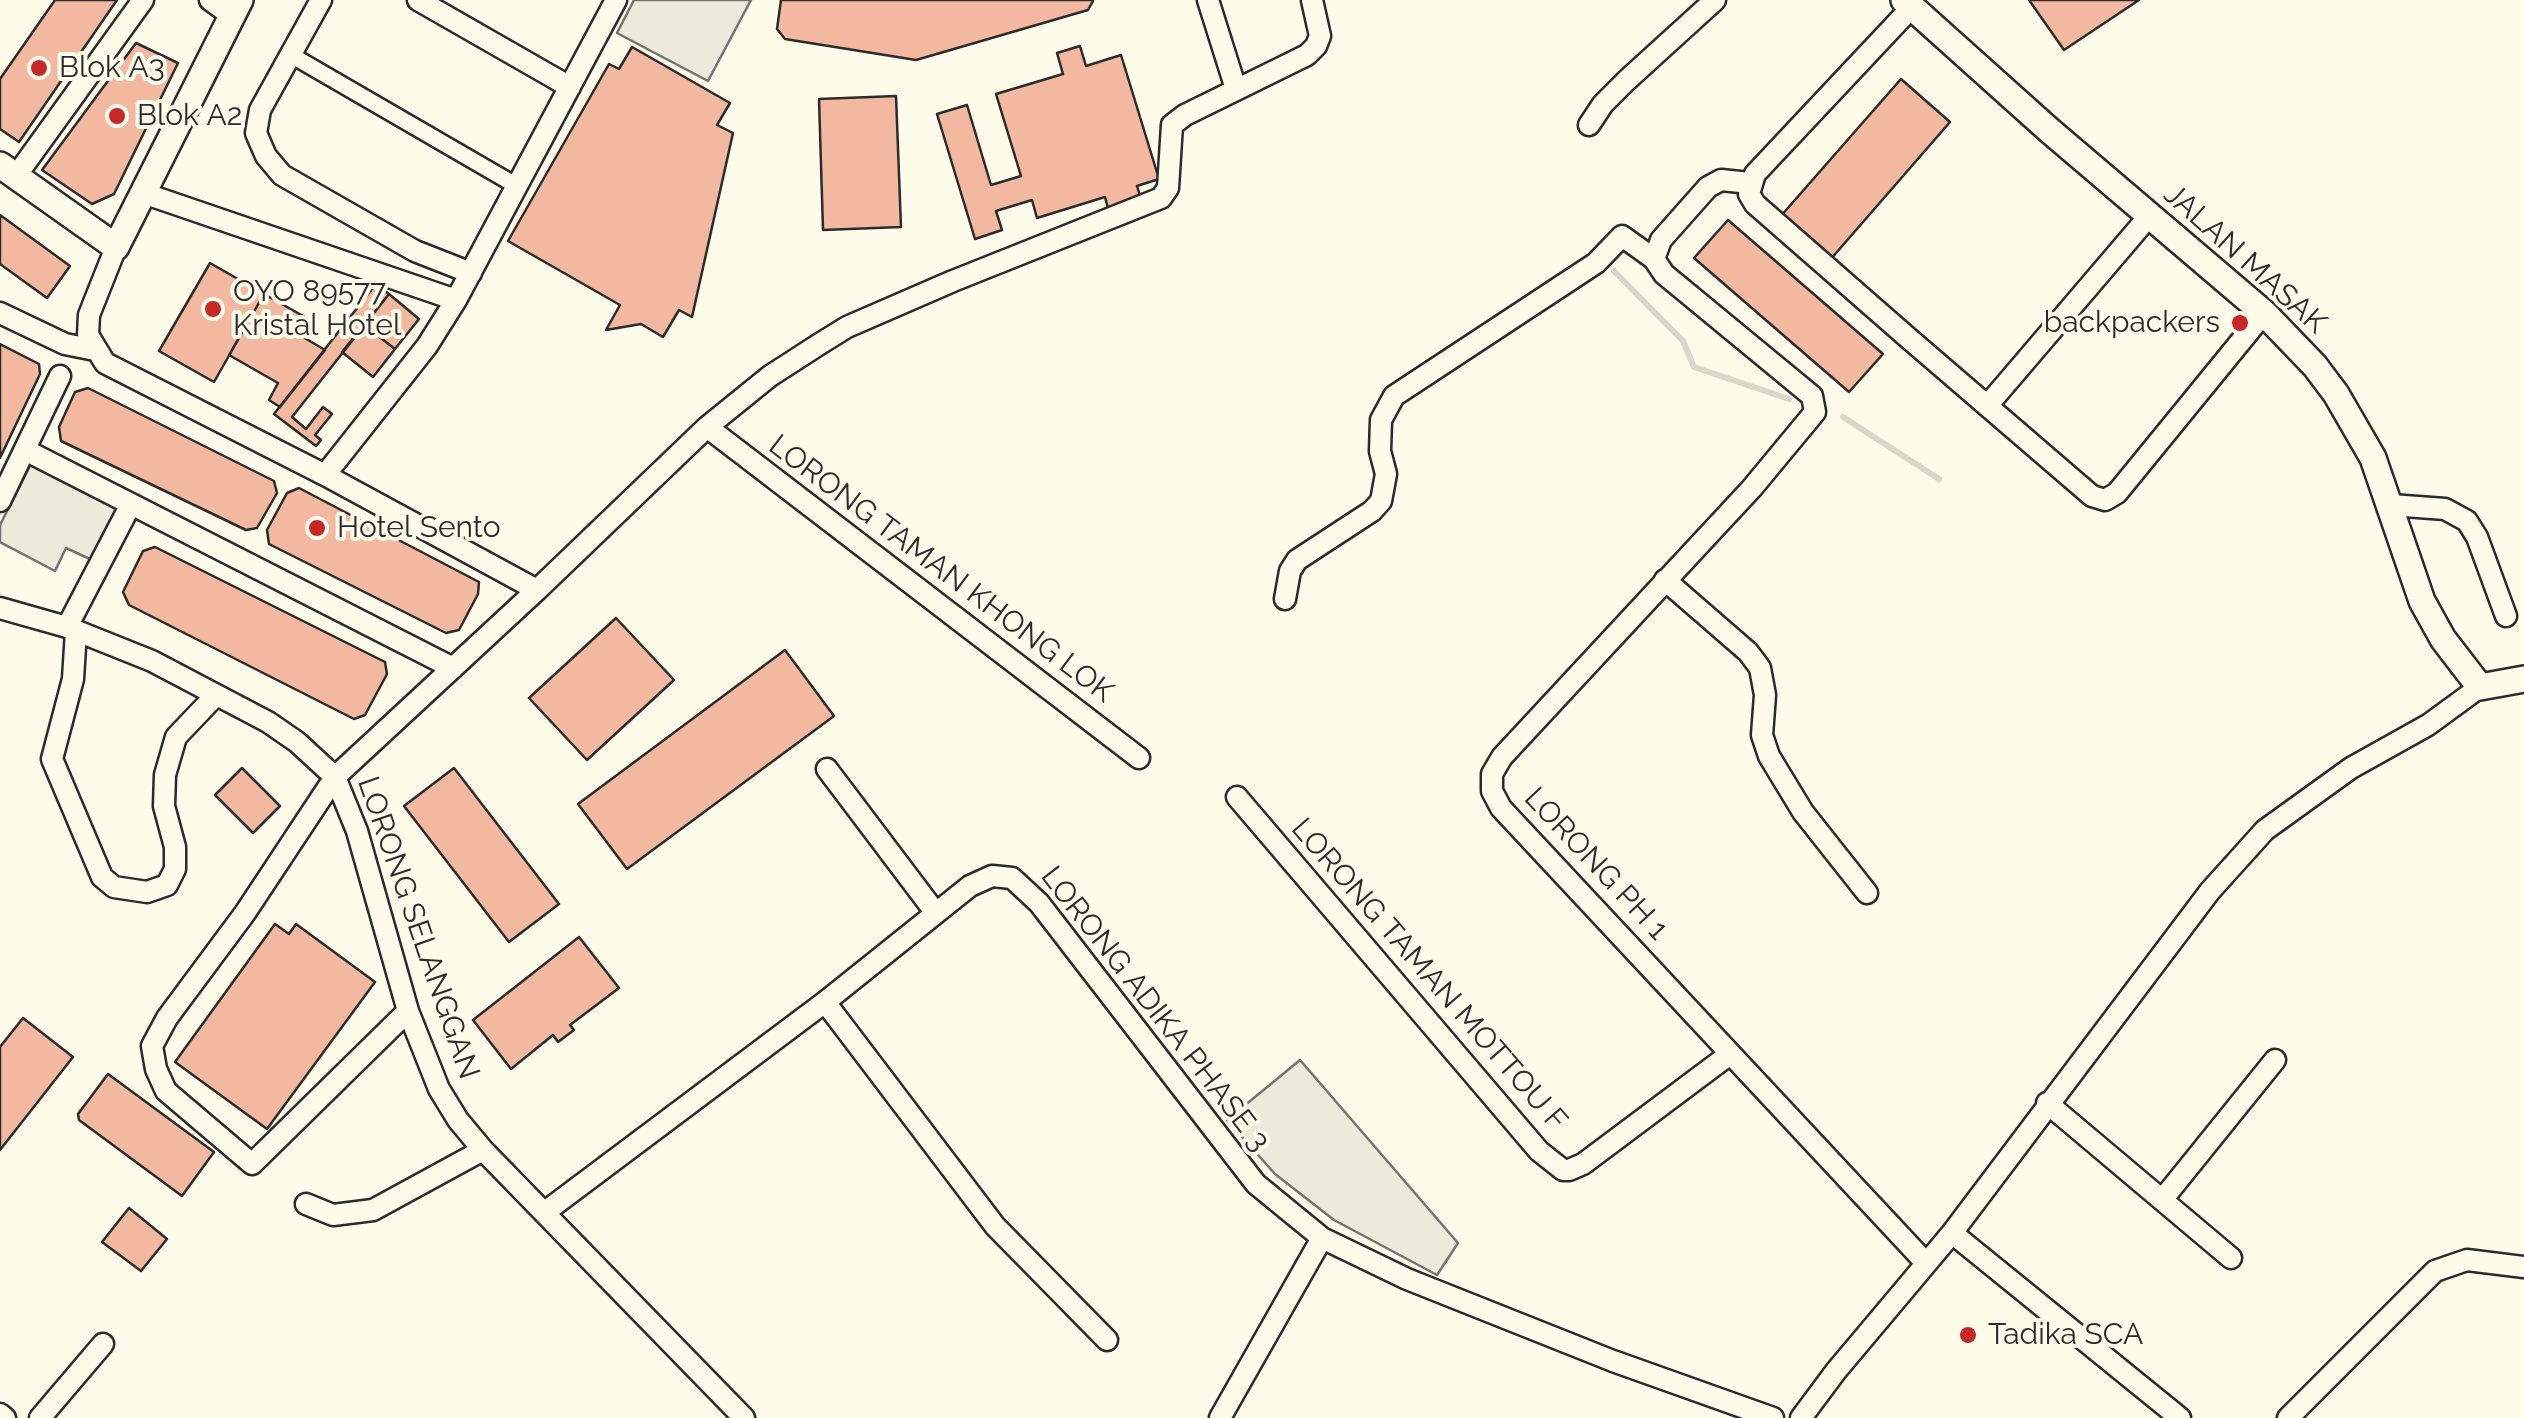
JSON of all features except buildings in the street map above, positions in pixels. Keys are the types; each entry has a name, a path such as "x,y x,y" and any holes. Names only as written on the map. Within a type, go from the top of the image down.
{"street":[{"path":"116,247 8,170 143,0"},
{"path":"210,0 236,8 116,247 89,315 88,335 95,350 120,372 325,475 537,590"},
{"path":"321,0 256,121 256,133 273,168 415,251 471,273"},
{"path":"418,0 570,87"},
{"path":"325,475 427,346 456,300 616,0"},
{"path":"1208,0 1236,89"},
{"path":"408,1010 252,1164 166,1091 156,1069 152,1046 167,1018 245,913 335,777 707,427 770,376 847,328 1161,198 1168,188 1172,126 1185,115 1308,55 1320,36 1312,0"},
{"path":"1589,126 1603,104 1626,81 1715,0"},
{"path":"1908,4 1754,174 1749,194 1755,204 2092,496 2106,500 2117,493 2264,313"},
{"name":"JALAN MASAK","path":"1908,4 2264,313 2315,366 2373,458 2422,601 2444,639 2480,687"},
{"path":"290,55 517,186"},
{"path":"1285,599 1290,571 1297,560 1382,502 1386,474 1380,451 1382,420 1394,396 1596,262 1622,236 1654,259 1660,240 1708,187 1720,180 1750,183"},
{"path":"143,193 456,300"},
{"path":"1988,406 2150,215"},
{"name":"LORONG PH 1","path":"1654,259 1664,274 1804,389 1816,404 1812,419 1502,757 1492,774 1492,791 1502,808 1925,1262"},
{"path":"0,313 65,344 95,350"},
{"path":"0,501 60,376"},
{"name":"LORONG TAMAN KHONG LOK","path":"707,427 1139,758"},
{"path":"25,450 454,668"},
{"path":"131,504 72,629 73,679 52,759 102,877 114,888 148,892 167,885 175,868 175,847 164,806 165,775 176,738 216,696"},
{"path":"2390,505 2446,510 2467,521 2506,616"},
{"path":"1664,580 1748,652 1760,668 1764,694 1762,735 1769,756 1803,812 1866,893"},
{"name":"LORONG SELANGGAN","path":"0,608 72,629 152,661 268,722 335,777 357,831 408,1010 439,1089 483,1150 744,1418"},
{"path":"1801,1418 1952,1233 2210,891 2265,830 2350,768 2428,725 2480,687 2524,680"},
{"path":"827,769 935,912"},
{"name":"LORONG TAMAN MOTTOU F","path":"1237,798 1555,1166 1570,1170 1583,1164 1730,1054"},
{"name":"LORONG ADIKA PHASE 3","path":"544,1212 824,1002 970,886 992,876 1012,878 1024,887 1256,1184 1322,1238 1424,1286 1613,1361 1773,1418"},
{"path":"824,1002 995,1226 1107,1340"},
{"path":"2162,1200 2276,1060"},
{"path":"2047,1104 2231,1258"},
{"path":"306,1204 333,1215 373,1210 483,1150"},
{"path":"1952,1233 2180,1418"},
{"path":"1220,1418 1322,1238"},
{"path":"2288,1418 2435,1271 2467,1260 2524,1268"},
{"path":"40,1418 103,1344"}],"shaded area":[{"path":"634,0 751,0 708,81 617,33"},
{"path":"32,462 124,502 92,560 66,548 55,571 0,542 0,525"},
{"path":"1300,1060 1458,1243 1437,1275 1334,1220 1275,1174 1227,1120"}],"waterway":[{"path":"1614,271 1683,341 1694,367 1789,399"},
{"path":"1843,417 1939,479"}],"place":[{"name":"Blok A3","path":"39,68"},
{"name":"Blok A2","path":"117,116"},
{"name":"OYO 89577 Kristal Hotel","path":"213,309"},
{"name":"backpackers","path":"2240,323"},
{"name":"Hotel Sento","path":"317,528"},
{"name":"Tadika SCA","path":"1968,1335"}]}
